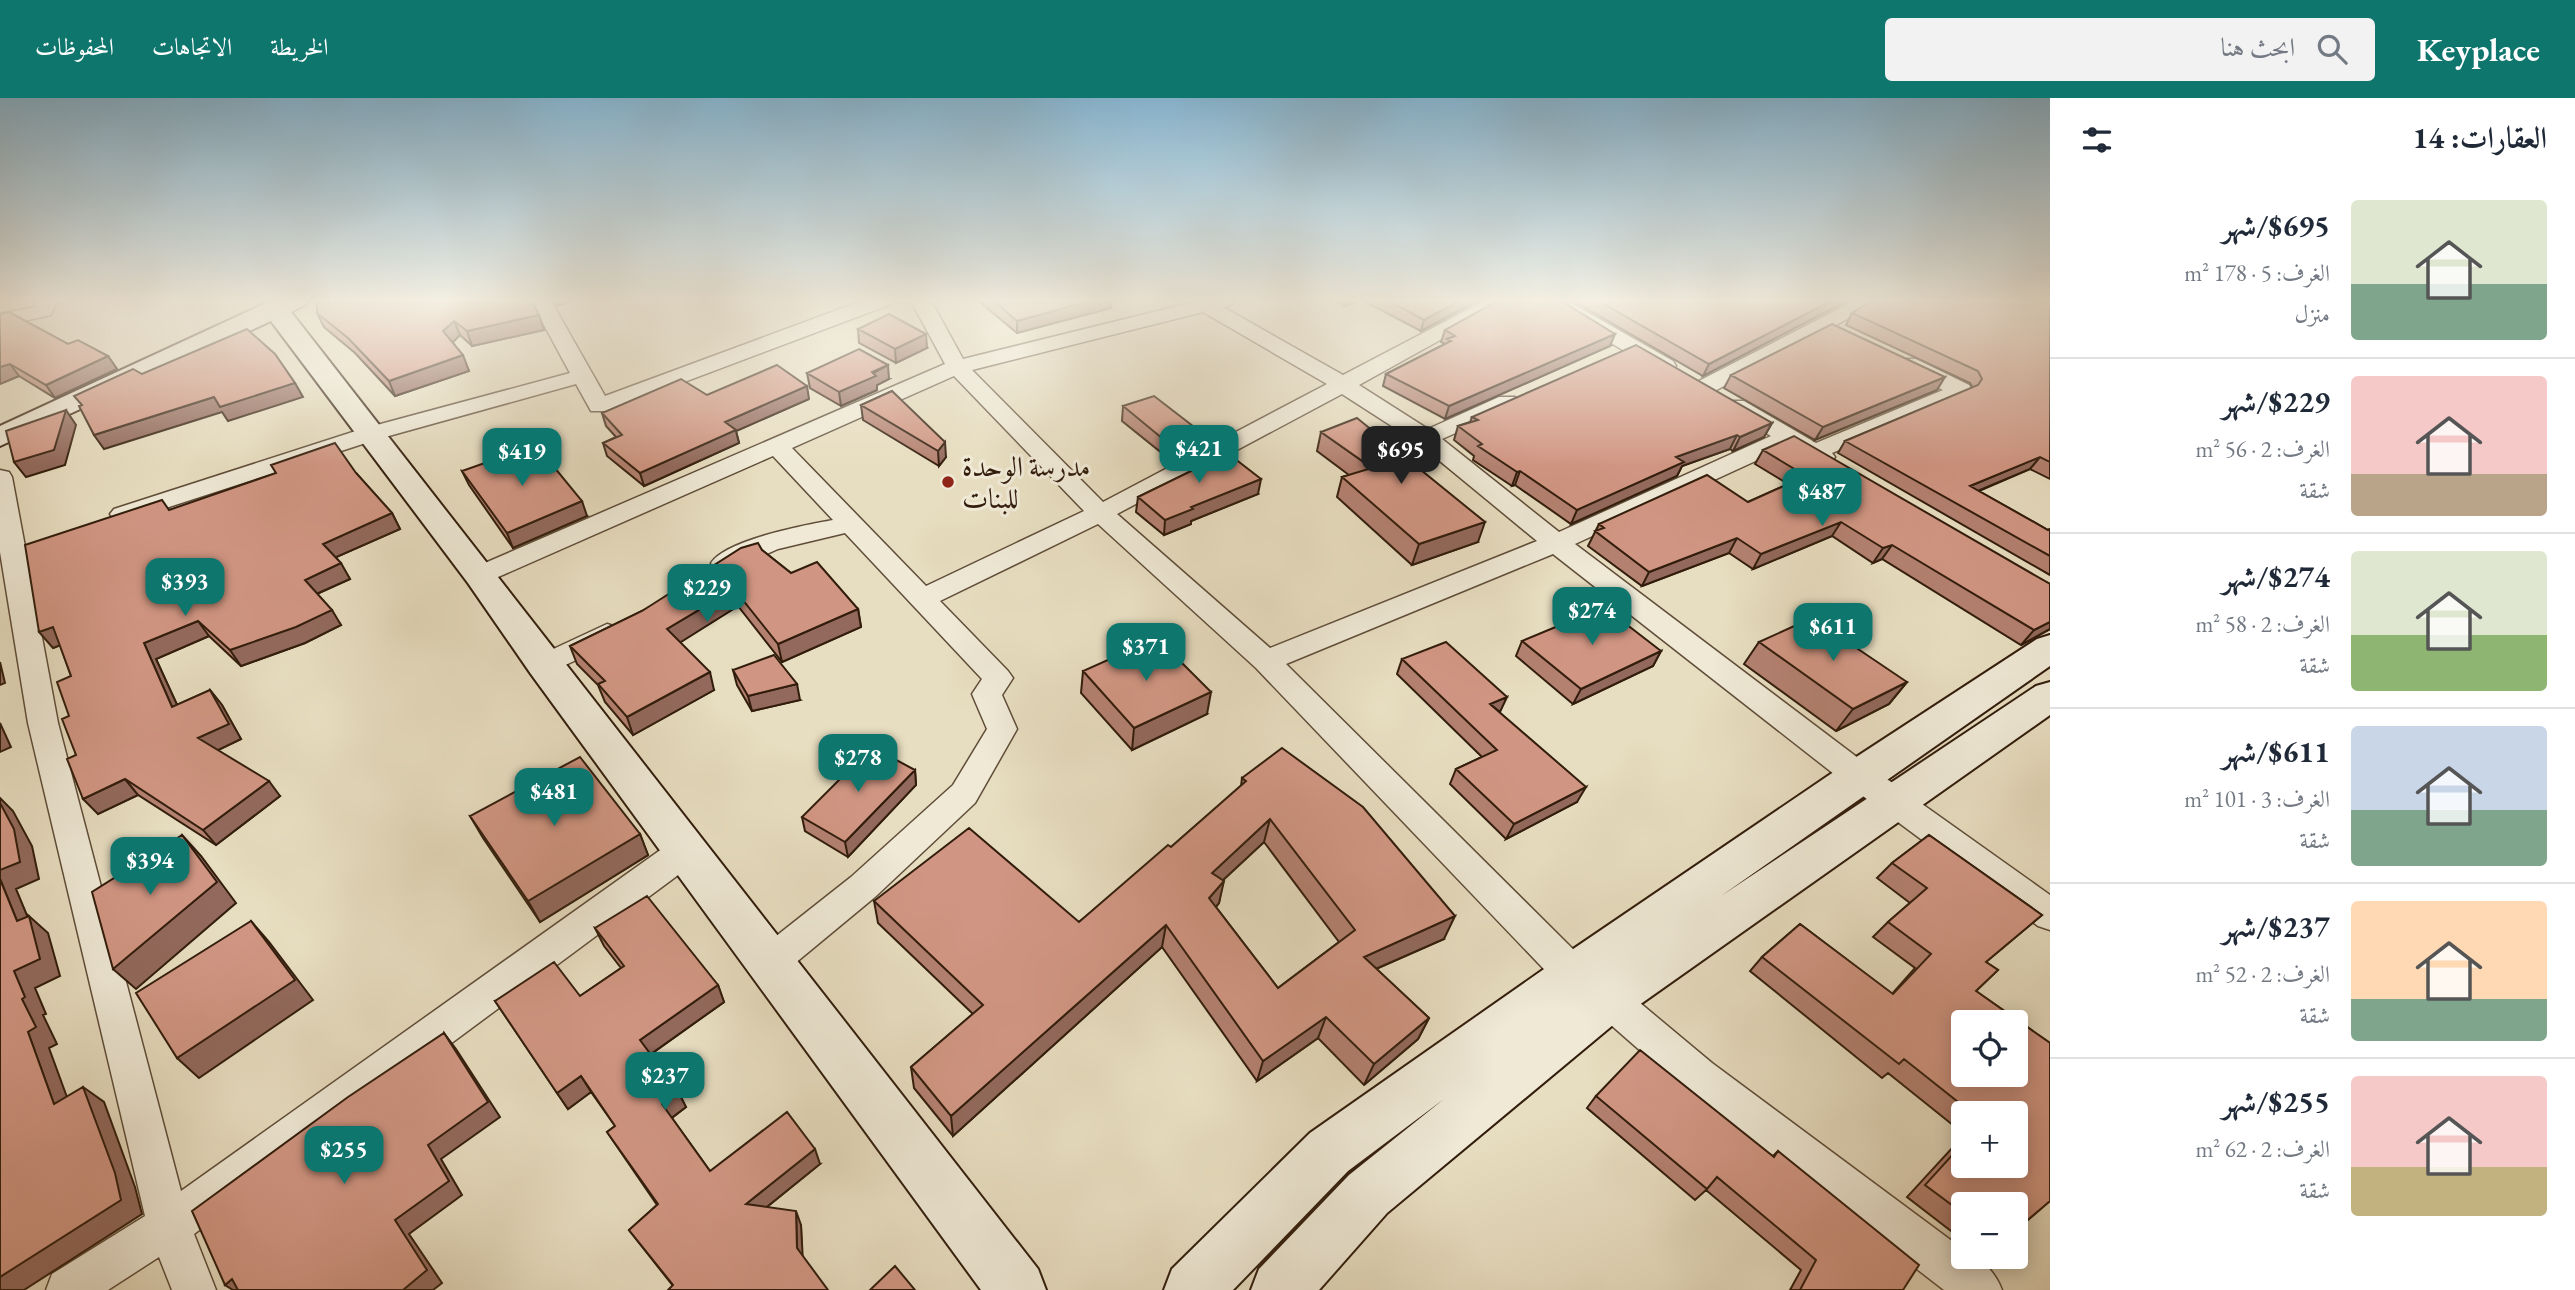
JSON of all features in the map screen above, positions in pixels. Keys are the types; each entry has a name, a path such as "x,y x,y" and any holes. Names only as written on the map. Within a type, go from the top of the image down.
{"street":[{"path":"0,437 178,355"},
{"path":"319,355 370,434 480,575 544,665 1017,1290"},
{"path":"570,355 599,407 739,355"},
{"path":"950,355 957,367 1100,513 1266,661 1591,987 1698,1076 1980,1290"},
{"path":"480,575 957,367 1007,355"},
{"path":"1297,355 1426,438 1556,543 1877,789 2050,915"},
{"path":"921,599 1100,513 1401,355"},
{"path":"1608,358 1616,355"},
{"path":"1646,355 1844,469"},
{"path":"1703,387 1767,355"},
{"path":"1815,452 1961,390 1887,355"},
{"path":"103,521 370,434 582,376"},
{"path":"1426,438 1523,395"},
{"path":"1266,661 1556,543 1789,437"},
{"path":"769,963 863,887 964,794 1002,729 987,694 998,678 778,447"},
{"path":"0,477 26,546 12,615 43,723 169,1226 194,1290"},
{"path":"702,577 735,557 804,534 850,524"},
{"path":"544,665 625,624"},
{"path":"1193,1290 1329,1152 1591,987 1877,789 2050,648"},
{"path":"1877,789 2050,696"},
{"path":"68,1290 169,1226 685,851"},
{"path":"1280,1290 1368,1194 1591,987"}],"building":[{"path":"0,355 108,356 46,385 10,364 0,367"},
{"path":"187,355 275,355 295,383 220,407 214,397 94,435 79,406 82,405 74,396 133,369 142,374"},
{"path":"364,355 463,355 389,381"},
{"path":"847,355 869,355 888,365 872,372 876,376 839,392 807,373"},
{"path":"1424,355 1567,355 1449,406 1386,374"},
{"path":"1614,355 1653,355 1772,423 1740,437 1737,435 1676,457 1684,462 1577,510 1478,446 1482,444 1458,426 1478,420 1472,417"},
{"path":"1693,355 1727,355 1709,364"},
{"path":"1771,355 1897,355 1945,377 1823,427 1731,375"},
{"path":"1942,355 2050,355 2050,462 2040,457 1970,486 2050,529 2050,556 1845,441 1978,385 1982,379 1978,371"},
{"path":"777,365 807,386 725,422 736,430 640,473 603,443 622,435 602,413 681,379 707,395"},
{"path":"892,391 945,442 938,451 861,405"},
{"path":"1154,396 1202,433 1174,448 1123,406"},
{"path":"66,410 54,450 14,462 6,431"},
{"path":"1357,418 1485,522 1419,544 1342,477 1372,468 1321,432"},
{"path":"1794,436 2050,584 2050,622 2034,630 1892,545 1883,548 1841,522 1761,554 1737,538 1649,572 1595,531 1604,528 1599,524 1707,475 1748,502 1806,476 1763,450"},
{"path":"335,443 356,473 392,513 323,544 341,563 305,580 332,610 296,627 230,650 198,621 144,643 172,707 210,690 229,724 198,738 269,781 203,830 125,779 83,799 67,759 76,755 62,719 69,716 57,682 71,676 53,627 39,632 25,545 162,500 169,510 276,473 271,465"},
{"path":"536,445 582,501 507,533 462,471"},
{"path":"1221,448 1261,479 1165,520 1138,497 1193,470 1190,468 1197,466 1193,463"},
{"path":"758,543 762,550 791,573 817,562 858,609 778,644 734,589 667,629 710,672 627,717 598,684 605,681 570,646 642,611 741,548"},
{"path":"1604,607 1661,651 1581,689 1522,641"},
{"path":"1812,618 1907,682 1853,709 1759,642"},
{"path":"1157,638 1211,692 1134,728 1083,671"},
{"path":"1446,642 1507,697 1490,704 1586,787 1514,824 1456,769 1497,750 1402,659"},
{"path":"774,655 797,684 748,696 733,670"},
{"path":"872,747 915,770 845,842 802,817"},
{"path":"1282,748 1363,807 1455,916 1364,957 1429,1018 1374,1064 1326,1017 1263,1061 1166,925 951,1116 911,1067 983,1005 874,901 969,828 1079,922 1246,781 1242,778","holes":["1270,819 1355,930 1278,988 1209,898 1224,881 1212,873"]},
{"path":"580,757 640,834 528,901 470,816"},
{"path":"0,803 14,829 20,862 0,870"},
{"path":"182,835 217,882 113,969 92,892"},
{"path":"1929,835 2042,915 1986,962 1998,970 1976,991 2003,1010 1951,1010 1951,1087 2028,1087 2028,1028 2050,1043 2050,1201 2028,1220 2028,1192 1951,1192 1951,1204 1925,1185 1951,1156 1951,1178 2028,1178 2028,1101 1957,1101 1904,1059 1899,1064 1762,957 1800,924 1893,994 1931,954 1888,922 1927,888 1892,863"},
{"path":"0,879 17,921 29,916 40,959 14,971 25,997 22,999 36,1027 28,1032 54,1104 83,1087 115,1173 121,1200 0,1277"},
{"path":"647,896 718,985 640,1040 678,1091 662,1104 710,1171 787,1112 815,1149 746,1204 796,1211 797,1248 828,1290 668,1290 673,1285 629,1230 658,1204 607,1132 615,1126 581,1076 557,1093 495,1001 554,962 580,996 624,966 595,928"},
{"path":"251,921 295,980 177,1058 136,993"},
{"path":"444,1033 488,1102 428,1145 449,1181 395,1220 427,1270 403,1290 238,1290 232,1279 225,1285 192,1211 348,1097"},
{"path":"1640,1050 1774,1157 1778,1151 1919,1265 1903,1290 1800,1290 1816,1260 1717,1177 1707,1189 1596,1096"},
{"path":"895,1266 915,1290 870,1290"}],"place":[{"name":"مدرسة الوحدة للبنات","path":"948,482"}]}
